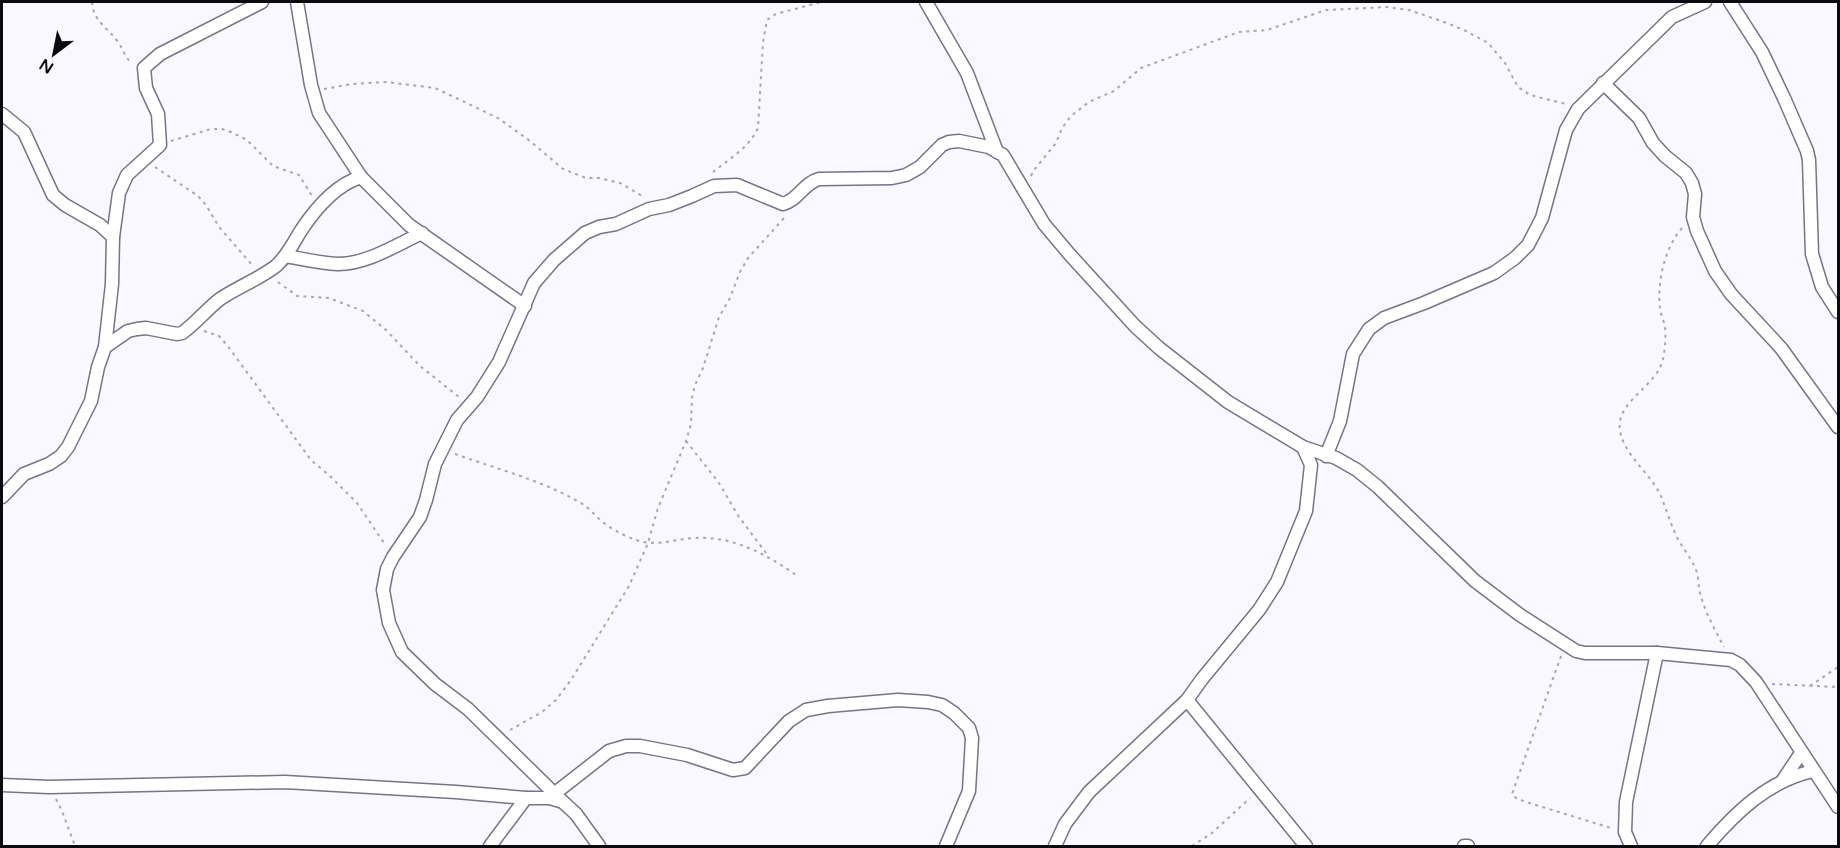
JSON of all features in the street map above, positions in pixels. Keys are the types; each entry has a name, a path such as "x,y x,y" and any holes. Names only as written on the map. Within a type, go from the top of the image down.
{"street":[{"path":"2,497 24,474 49,464 61,456 68,447 91,401 105,347 112,284 113,237 123,183 143,159 160,145 158,114 146,88 144,68 160,54 262,2"},
{"path":"297,2 319,113 361,177 409,225 525,306"},
{"path":"926,2 967,73 997,152"},
{"path":"1326,456 1340,421 1353,354 1369,329 1384,318 1494,273 1515,258 1528,245 1542,218 1566,130 1578,109 1672,17 1705,2"},
{"path":"1730,2 1762,52 1807,151 1812,254 1822,287 1839,312"},
{"path":"1603,83 1632,110 1653,143 1686,173 1695,194 1694,217 1704,251 1726,286 1780,348 1839,427"},
{"path":"2,114 24,132 53,195 65,205 100,225 113,237"},
{"path":"599,846 576,814 468,709 435,684 402,651 389,623 383,590 387,569 420,517 435,464 442,449 457,420 499,362 534,283 554,260 585,234 714,186 737,184 783,204 795,197 810,181 892,178 906,175 920,167 942,145 959,141 989,147 1003,155 1044,224 1071,256 1135,326 1187,371 1228,402 1303,447 1336,458 1357,470 1378,487 1475,581 1520,615 1576,651 1731,660 1740,665 1756,682 1839,807"},
{"path":"105,347 128,331 146,328 177,334 190,327 220,300 264,274 286,256 318,208 334,192 350,181 361,177"},
{"path":"286,256 351,263 422,233"},
{"path":"1055,846 1065,824 1089,792 1188,700 1202,679 1246,628 1276,582 1306,511 1311,465 1303,447"},
{"path":"1631,846 1625,832 1626,802 1657,654"},
{"path":"2,785 49,787 285,783 558,798 609,751 626,746 640,746 687,755 733,770 745,768 789,721 806,710 898,700 942,705 969,728 972,738 969,791 946,846"},
{"path":"1188,700 1258,790 1306,846"},
{"path":"1783,781 1802,753"},
{"path":"1707,846 1746,804 1783,781 1813,771"},
{"path":"490,846 526,798"}],"path":[{"path":"92,2 93,12 98,22 117,41 127,59 144,68"},
{"path":"711,174 736,156 755,136 758,128 767,20 777,14 821,2"},
{"path":"1025,190 1034,170 1056,143 1062,128 1071,116 1089,102 1114,91 1141,68 1239,32 1267,30 1326,10 1386,7 1409,10 1447,23 1488,44 1505,63 1518,87 1530,95 1578,109"},
{"path":"313,91 352,84 386,82 435,88 498,118 530,141 562,169 586,178 600,178 620,183 660,206"},
{"path":"160,145 212,129 231,132 247,140 273,166 299,175 318,208"},
{"path":"143,159 198,196 219,228 264,274 297,296 329,298 363,311 386,330 420,366 469,406"},
{"path":"496,736 523,724 556,700 571,680 629,586 648,543 658,508 686,441 691,424 695,385 703,368 719,317 748,258 786,215"},
{"path":"1694,217 1678,233 1665,261 1660,282 1659,300 1665,328 1660,368 1624,410 1620,417 1620,429 1631,453 1659,492 1678,538 1696,570 1699,591 1705,608 1731,660"},
{"path":"190,327 213,333 227,345 311,460 357,503 393,557"},
{"path":"686,441 719,483 739,517 767,555"},
{"path":"442,449 538,482 582,503 605,524 648,543 712,538 739,544 767,555 796,575"},
{"path":"1565,645 1512,794 1526,802 1625,832"},
{"path":"1810,686 1839,667"},
{"path":"1756,682 1839,687"},
{"path":"49,787 62,811 75,846"},
{"path":"1192,846 1212,833 1258,790"}]}
